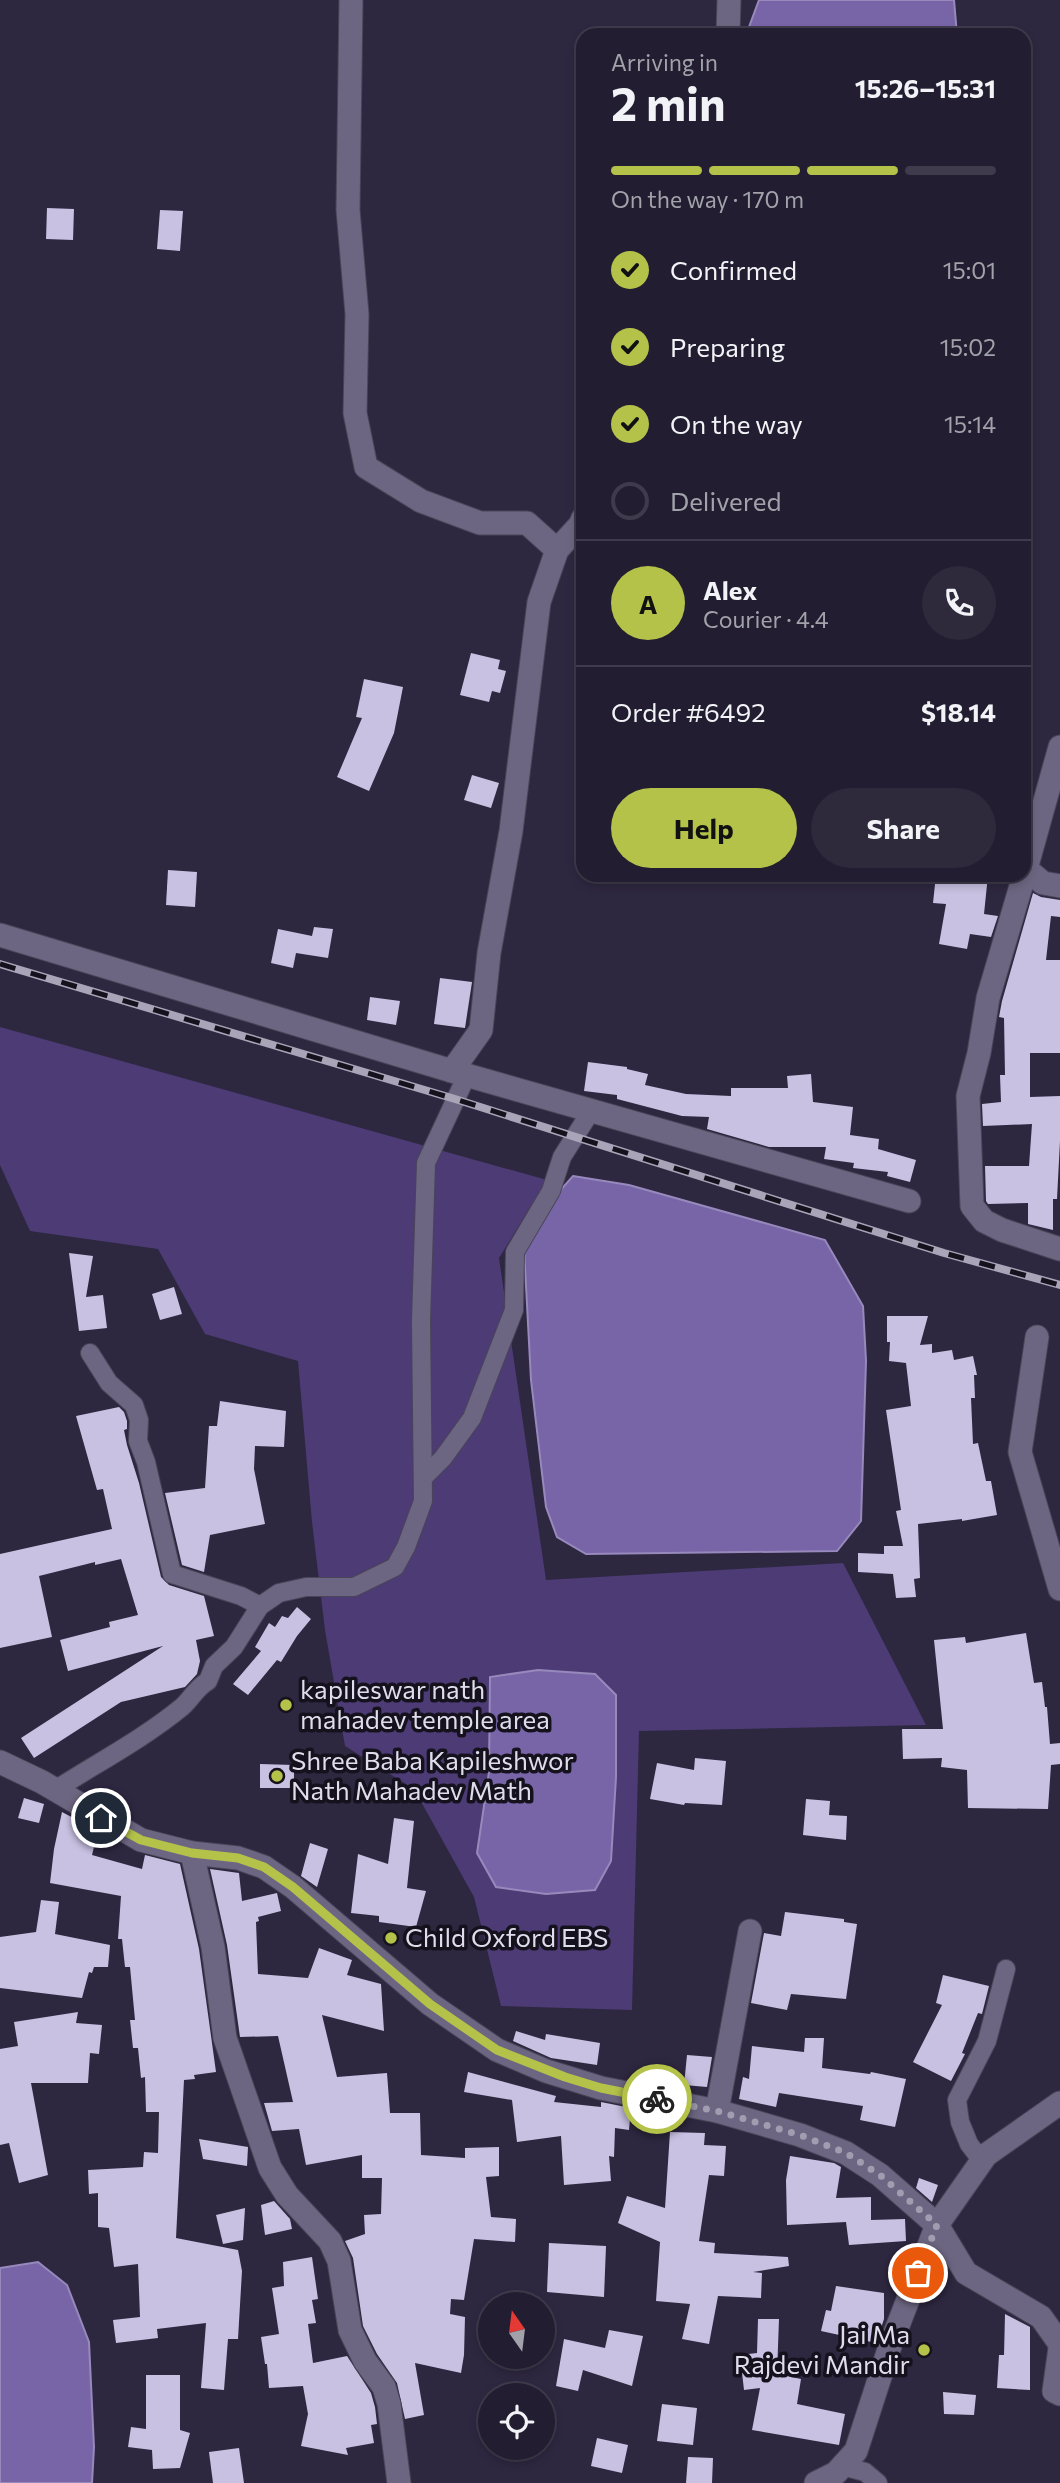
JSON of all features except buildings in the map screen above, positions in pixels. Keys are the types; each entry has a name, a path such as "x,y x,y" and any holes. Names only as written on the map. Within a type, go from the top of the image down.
{"street":[{"path":"351,0 348,211 357,314 355,413 366,467 421,501 480,523 527,523 556,551"},
{"path":"728,28 729,0"},
{"path":"55,1790 184,1706 198,1686 208,1681 214,1665 234,1647 260,1606 279,1593 306,1587 354,1587 395,1567 406,1547 423,1501 421,1321 426,1163 459,1073 481,1030 489,953 511,831 539,602 556,551 576,529"},
{"path":"1031,851 1060,747"},
{"path":"1031,873 1043,883 1060,886"},
{"path":"1022,882 988,998 979,1053 968,1096 972,1206 984,1221 1002,1230 1060,1249"},
{"path":"0,935 459,1073 909,1201"},
{"path":"424,1476 443,1458 472,1418 514,1310 516,1252 551,1191 562,1157 591,1111"},
{"path":"1037,1337 1020,1452 1060,1589"},
{"path":"90,1353 109,1383 134,1405 139,1420 138,1441 146,1462 172,1574 241,1596 260,1606"},
{"path":"0,1762 55,1790 141,1840 192,1853 238,1858 264,1867 293,1887 430,2004 497,2050 547,2071 601,2088 717,2111 800,2135 846,2153 880,2175 937,2225 966,2273 1041,2317 1060,2346 1054,2392 1060,2394"},
{"path":"192,1853 213,1947 225,2038 270,2168 287,2194 330,2241 339,2261 350,2330 365,2361 384,2387 389,2404 398,2483"},
{"path":"717,2111 750,1931"},
{"path":"982,2161 969,2144 960,2122 957,2101 987,2041 1006,1969"},
{"path":"816,2483 836,2473 856,2451 890,2346 937,2225 986,2155 1060,2103"},
{"path":"842,2466 865,2472 878,2483"}],"shaded area":[{"path":"759,0 954,0 956,28 749,28"},
{"path":"0,1027 547,1180 499,1258 546,1580 843,1563 926,1725 639,1731 632,2010 501,2006 474,1897 414,1789 345,1746 325,1630 312,1522 298,1361 205,1334 158,1249 30,1231 0,1165"},
{"path":"573,1176 629,1185 825,1240 863,1306 866,1361 861,1521 837,1551 586,1554 557,1537 546,1507 531,1380 524,1248 539,1214"},
{"path":"538,1670 595,1674 616,1695 616,1777 611,1861 595,1890 546,1894 496,1887 477,1853 489,1772 490,1677"},
{"path":"38,2262 67,2285 89,2342 94,2447 92,2483 0,2483 0,2268"}],"railway":[{"path":"0,964 455,1099 944,1253 1060,1285"}],"way so far":[{"path":"657,2099 717,2111 800,2135 846,2153 880,2175 937,2225 918,2273"}],"place":[{"name":"kapileswar nath mahadev temple area","path":"286,1705"},
{"name":"Shree Baba Kapileshwor Nath Mahadev Math","path":"277,1776"},
{"name":"Child Oxford EBS","path":"391,1938"},
{"name":"Jai Ma Rajdevi Mandir","path":"924,2350"}],"route":[{"path":"101,1818 141,1840 192,1853 238,1858 264,1867 293,1887 430,2004 497,2050 565,2077 601,2088 657,2099"}]}
